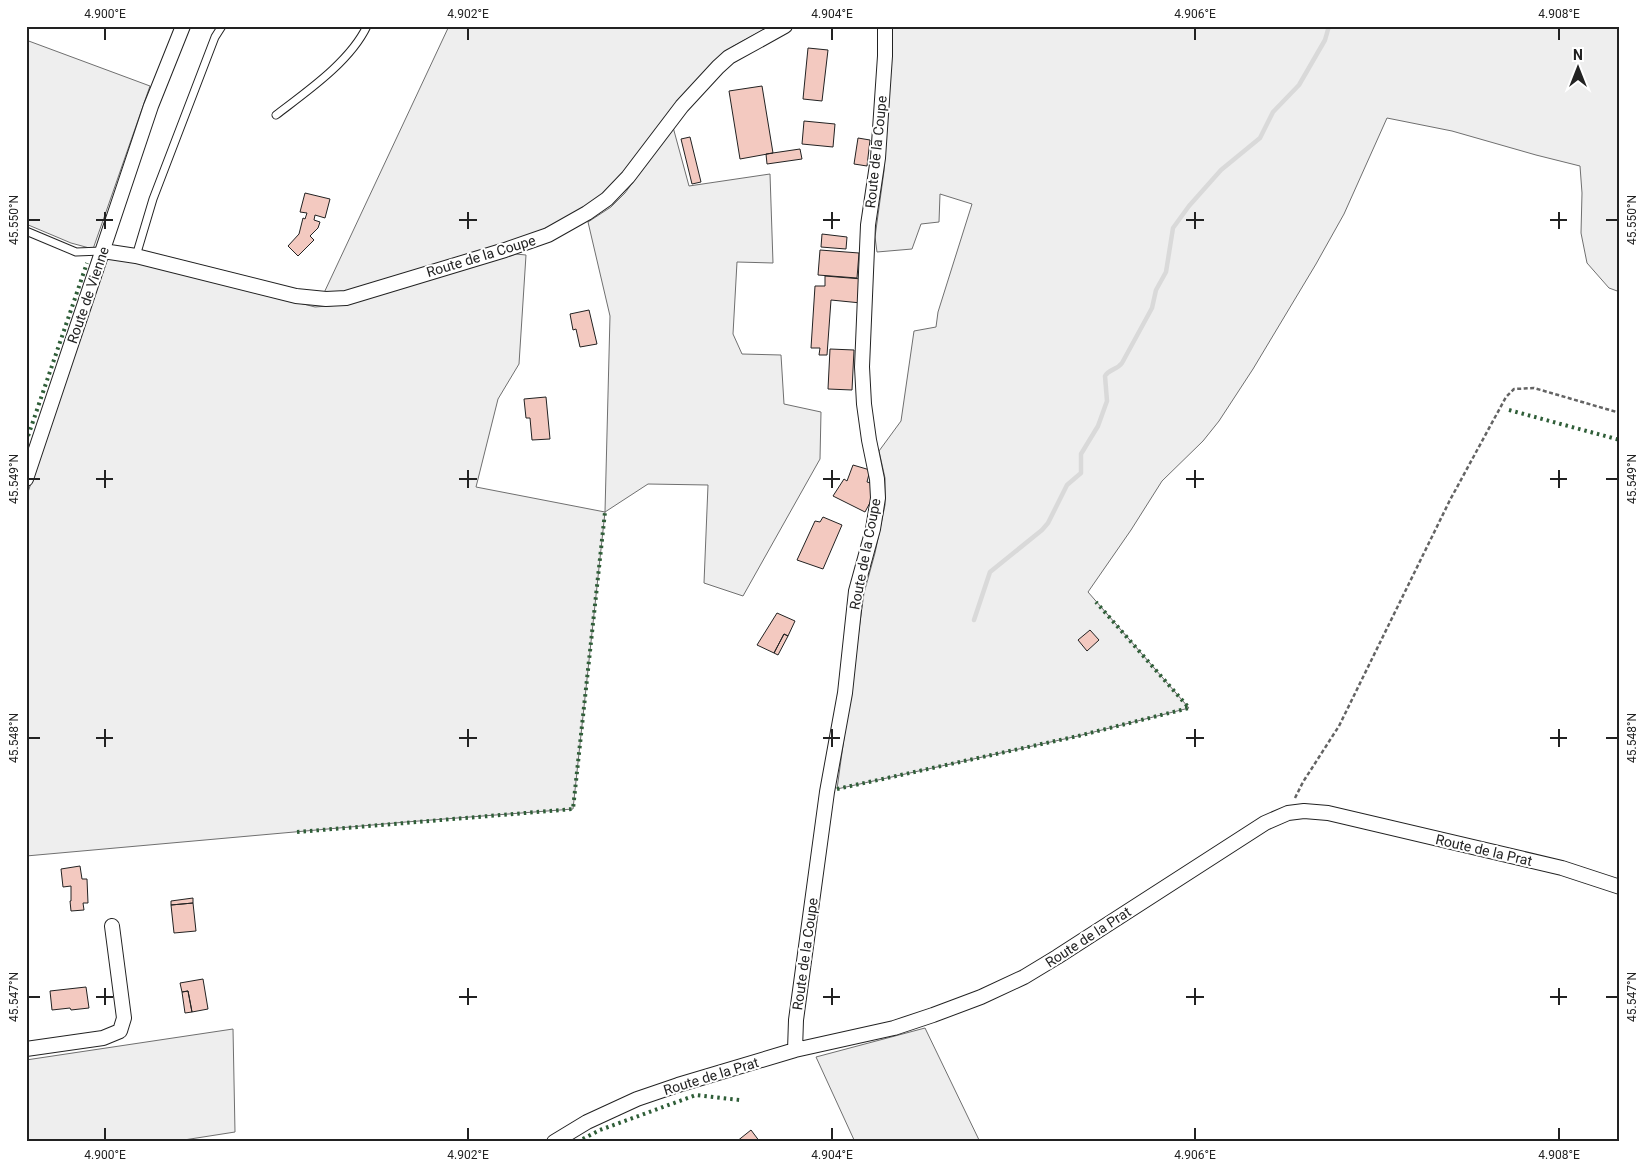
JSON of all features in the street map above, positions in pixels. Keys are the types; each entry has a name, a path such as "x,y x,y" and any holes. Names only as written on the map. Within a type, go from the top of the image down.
{"street":[{"name":"Route de Vienne","path":"26,479 151,106 182,26"},
{"name":"Route de la Coupe","path":"103,251 136,256 289,294 326,299 346,298 505,250 548,235 587,213 607,199 628,177 682,106 718,67 729,57 785,26"},
{"name":"Route de la Coupe","path":"796,1050 796,1020 824,818 845,693 856,591 873,529 878,498 877,479 864,404 862,367 868,225 878,158 885,56 884,26"},
{"name":"Route de la Prat","path":"554,1142 587,1122 637,1100 678,1085 796,1050 894,1028 981,997 1024,977 1057,958 1265,823 1288,813 1304,811 1328,813 1562,868 1620,887"},
{"path":"26,1049 103,1038 120,1031 124,1018 112,926"}],"lane":[{"path":"136,256 152,199 215,37 222,26"},
{"path":"276,115 319,82 346,55 367,26"},
{"path":"26,231 76,252 103,251"}],"path":[{"path":"1288,813 1303,782 1339,726 1450,500 1506,397 1514,389 1534,388 1620,413"}],"shaded area":[{"path":"449,26 770,26 732,47 707,69 678,100 623,174 600,196 568,218 531,235 346,292 323,295"},
{"path":"890,26 1620,26 1620,292 1609,288 1587,263 1581,233 1582,193 1580,166 1452,131 1387,118 1344,214 1253,369 1219,421 1203,441 1162,481 1088,592 1189,708 1078,736 837,789 864,593 885,505 885,478 879,451 901,421 914,331 936,327 938,312 972,204 940,194 939,222 921,224 912,249 877,252 875,237 884,171"},
{"path":"26,40 150,86 93,249 71,243 26,224"},
{"path":"673,127 689,186 770,174 773,263 737,262 733,334 742,354 781,355 784,404 821,412 820,459 743,596 704,583 708,485 648,484 605,512 610,316 588,222 611,207 625,193"},
{"path":"516,254 526,255 519,364 498,399 476,487 605,512 573,809 26,856 26,498 107,259 121,257 315,307 340,305"},
{"path":"925,1028 980,1142 855,1142 816,1057"},
{"path":"233,1029 235,1132 171,1142 26,1142 26,1060"}],"building":[{"path":"808,48 828,50 822,101 803,99"},
{"path":"762,86 773,153 740,159 729,91"},
{"path":"804,121 835,124 833,147 802,144"},
{"path":"690,137 701,182 692,184 681,139"},
{"path":"858,138 870,140 867,166 854,164"},
{"path":"800,149 802,159 767,164 766,154"},
{"path":"305,193 330,199 325,218 315,215 314,220 320,222 318,228 310,236 314,240 298,256 288,246 299,234 303,218 305,219 307,213 300,212"},
{"path":"822,234 847,237 846,249 821,247"},
{"path":"820,250 859,253 857,278 818,275"},
{"path":"825,276 862,279 861,303 831,300 827,355 819,355 820,348 811,348 815,286 825,286"},
{"path":"589,310 597,344 580,347 576,329 573,330 570,314"},
{"path":"830,349 854,350 852,390 828,389"},
{"path":"546,397 550,439 532,440 530,418 526,418 524,399"},
{"path":"853,465 870,470 867,482 875,484 873,497 865,512 833,496 844,479 847,481"},
{"path":"823,517 842,525 823,569 797,560 815,521 820,522"},
{"path":"777,613 795,621 788,636 784,634 774,653 757,645"},
{"path":"1090,630 1099,640 1087,651 1078,640"},
{"path":"784,634 788,636 778,655 774,653"},
{"path":"80,866 82,879 87,879 88,903 83,903 84,910 71,911 71,886 63,887 61,869"},
{"path":"193,898 193,903 171,905 171,901"},
{"path":"193,903 196,931 174,933 171,905"},
{"path":"203,979 208,1009 192,1012 188,991 182,992 180,983"},
{"path":"86,987 89,1008 52,1010 50,991"},
{"path":"188,991 192,1012 185,1013 182,992"},
{"path":"751,1130 760,1142 736,1142"}],"waterway":[{"path":"974,620 990,572 1042,530 1048,523 1067,485 1081,473 1081,454 1098,426 1107,401 1105,376 1122,363 1152,308 1156,290 1166,272 1173,228 1189,206 1221,170 1260,138 1273,112 1299,85 1325,40 1329,26"}],"hedge":[{"path":"26,442 87,263"},
{"path":"1509,410 1620,440"},
{"path":"297,832 573,809 605,512"},
{"path":"837,789 1078,736 1189,708 1096,602"},
{"path":"577,1142 600,1130 696,1095 740,1100"}]}
